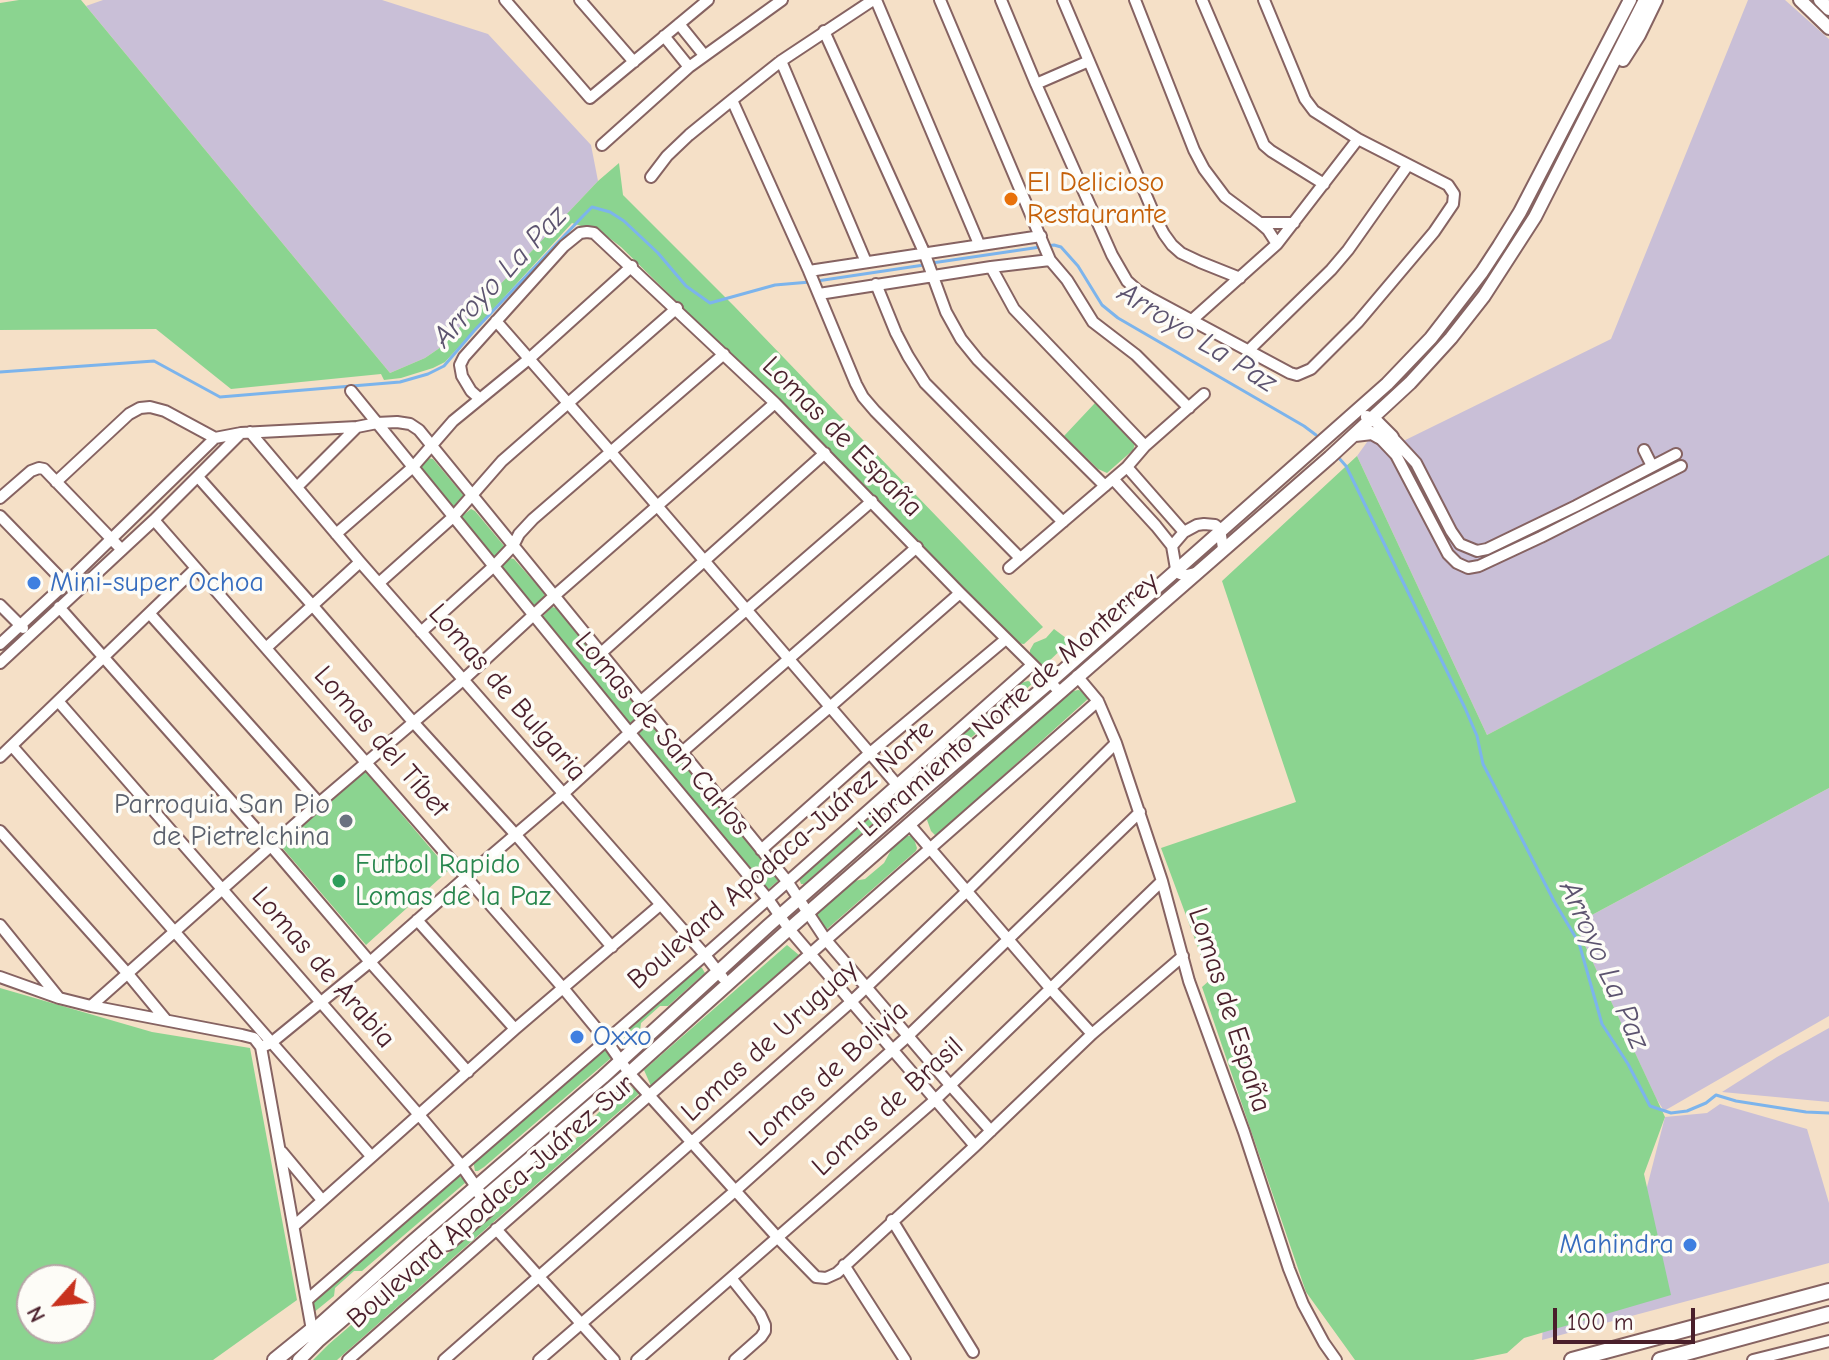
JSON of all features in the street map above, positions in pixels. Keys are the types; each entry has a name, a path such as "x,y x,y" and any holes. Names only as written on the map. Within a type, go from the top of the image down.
{"highway":[{"path":"1572,1360 1829,1291"},
{"path":"1660,1360 1829,1314"},
{"path":"275,1360 315,1335"}],"main road":[{"path":"284,1360 476,1192 799,899 1328,438 1402,369 1431,338 1482,272 1520,212 1630,0"},
{"name":"Libramiento Norte de Monterrey","path":"299,1360 315,1335 424,1249 476,1192 629,1073 1392,401 1432,359 1484,296 1535,217 1645,0"},
{"path":"1598,95 1639,35 1656,0"},
{"path":"1800,0 1829,28"},
{"path":"1820,0 1829,9"},
{"path":"1383,436 1369,420 1370,411 1400,381 1402,369"},
{"path":"1383,436 1392,401"},
{"path":"1328,438 1343,433 1359,420 1369,420"},
{"path":"1352,436 1365,432 1383,436"}],"street":[{"path":"505,0 590,98 708,0"},
{"path":"580,0 634,62"},
{"path":"602,145 689,67 782,0"},
{"path":"651,177 678,146 781,61 875,0 979,244"},
{"path":"940,0 1050,259 1093,322 1144,362 1189,408"},
{"path":"1001,0 1112,255 1127,281 1137,290 1297,375 1311,369 1358,322 1419,251 1454,199 1452,189 1358,139 1309,106 1264,0"},
{"path":"1063,0 1164,234 1181,253 1240,278"},
{"path":"1135,0 1204,169 1225,197 1268,230 1277,244"},
{"path":"1202,0 1264,145 1324,184"},
{"path":"679,24 704,55"},
{"path":"824,31 925,255 946,312 966,347 1156,526 1172,546 1176,569 1180,574 1196,573"},
{"path":"664,36 689,67"},
{"path":"781,61 866,262"},
{"path":"1036,84 1089,61"},
{"path":"732,100 863,397 1020,558"},
{"path":"1192,320 1277,244 1358,139"},
{"path":"1249,350 1331,270 1408,165"},
{"path":"1260,223 1294,223"},
{"name":"Lomas de España","path":"496,321 564,246 580,233 594,233 775,403 1060,692"},
{"path":"810,274 866,262 1041,237"},
{"path":"818,292 1050,259"},
{"path":"336,534 413,467 453,421 530,358 632,266"},
{"path":"991,267 1020,315 1145,446"},
{"path":"876,284 896,333 925,383 1063,522"},
{"path":"379,583 453,517 502,461 677,308"},
{"path":"480,399 462,376 460,365 496,321 911,801"},
{"path":"421,632 494,566 533,519 724,354"},
{"name":"Lomas de San Carlos","path":"351,391 768,899 789,929 975,1146"},
{"path":"1009,568 1127,467 1145,446 1204,394"},
{"path":"91,1006 775,403"},
{"path":"56,482 129,414 140,408 165,411 215,438"},
{"path":"0,644 215,438 377,423"},
{"name":"Lomas de San Carlos","path":"377,423 406,423 419,430 787,881 826,940 991,1131"},
{"path":"297,487 357,427"},
{"path":"0,663 246,433"},
{"name":"Lomas de Bulgaria","path":"246,433 297,487 729,984"},
{"path":"1383,436 1448,554 1468,568 1479,566 1541,537 1681,466"},
{"path":"1383,436 1416,463 1460,544 1477,551 1565,512 1676,454"},
{"path":"1644,450 1652,466"},
{"path":"600,654 825,453"},
{"path":"1127,467 1184,532"},
{"path":"0,498 26,474 39,468 47,472 122,550"},
{"path":"198,477 612,947"},
{"path":"640,702 872,501"},
{"path":"1156,526 1168,515"},
{"path":"0,516 74,593"},
{"name":"Lomas del Tíbet","path":"154,520 563,988 629,1073 778,1238 816,1277 831,1276 844,1265"},
{"path":"1172,546 1184,532 1204,524 1215,525 1221,530 1223,548"},
{"path":"681,753 917,547"},
{"path":"266,648 360,562"},
{"path":"0,757 195,569"},
{"path":"721,800 960,593"},
{"path":"0,605 30,635"},
{"path":"59,607 468,1072"},
{"path":"150,614 319,803"},
{"path":"761,850 1006,639"},
{"name":"Boulevard Apodaca-Juárez Norte","path":"307,1300 705,955 1032,665"},
{"name":"Lomas de España","path":"1077,676 1098,701 1116,743 1162,881 1189,981 1289,1269 1303,1304 1336,1360"},
{"name":"Lomas de Arabia","path":"58,701 420,1116 461,1165 476,1192"},
{"name":"Boulevard Apodaca-Juárez Sur","path":"348,1360 1098,701"},
{"path":"266,1045 370,962 650,714"},
{"name":"Lomas de Uruguay","path":"444,1360 851,1002 1116,743"},
{"path":"12,746 175,932 266,1045 371,1156"},
{"name":"Lomas de Bolivia","path":"539,1360 908,1036 1140,812"},
{"path":"909,824 1092,1034"},
{"path":"0,831 166,1020"},
{"name":"Lomas de Brasil","path":"637,1360 935,1100 1162,881"},
{"path":"294,1226 660,905"},
{"path":"417,920 515,1029"},
{"path":"0,925 59,998"},
{"path":"905,1360 844,1265 1092,1034 1183,956"},
{"path":"0,977 59,998 254,1038 266,1045"},
{"path":"266,1045 279,1149 315,1335"},
{"path":"279,1149 322,1200"},
{"path":"892,1220 973,1352"},
{"path":"496,1229 614,1360"},
{"path":"732,1279 765,1325 761,1337 735,1360"},
{"path":"1753,1360 1829,1341"}],"shaded area":[{"path":"103,0 382,0 488,34 591,145 598,181 441,347 425,358 390,373 86,6"},
{"path":"1748,0 1785,0 1829,39 1829,557 1487,735 1357,456 1375,431 1383,451 1611,339"},
{"path":"1829,788 1829,1016 1664,1111 1575,924"},
{"path":"1829,1028 1829,1102 1722,1092 1777,1057"},
{"path":"1720,1104 1807,1129 1829,1203 1829,1263 1542,1340 1546,1284 1647,1187 1665,1117 1707,1113"}],"green space":[{"path":"81,0 390,373 425,358 441,347 598,181 619,163 623,195 1043,627 1024,644 1016,643 831,453 621,247 595,227 572,223 445,362 401,378 384,380 381,374 231,389 156,329 0,330 0,3"},
{"path":"1095,403 1135,444 1133,450 1107,473 1098,469 1064,436"},
{"path":"1357,456 1487,735 1829,555 1829,788 1575,924 1665,1117 1644,1174 1671,1295 1524,1338 1507,1353 1473,1360 1355,1360 1306,1292 1202,987 1210,980 1161,848 1296,802 1222,581"},
{"path":"428,458 433,459 464,496 464,502 455,509 421,472 421,465"},
{"path":"471,509 505,547 496,558 491,557 462,522 462,516"},
{"path":"509,558 514,559 544,593 545,599 536,607 533,608 501,569"},
{"path":"552,607 556,608 642,714 629,725 543,620"},
{"path":"1054,629 1070,641 1046,664 1039,664 1030,656 1030,650 1034,643 1046,638"},
{"path":"1020,683 1033,683 955,752 941,757 921,776 918,784 801,884 798,876"},
{"path":"1078,690 1089,698 936,836 931,831 926,817 1070,692"},
{"path":"650,723 779,880 765,892 636,734"},
{"path":"364,770 449,870 366,945 279,844"},
{"path":"906,836 914,839 916,851 826,930 816,914 854,881 865,879 884,863 891,850"},
{"path":"787,945 799,955 651,1086 644,1070"},
{"path":"698,966 705,973 668,1006 660,1006 641,1023 640,1031 624,1045 621,1044 618,1037 692,968"},
{"path":"0,988 152,1032 250,1048 297,1300 213,1360 0,1360"},
{"path":"603,1048 611,1058 484,1167 475,1171 473,1160"},
{"path":"630,1086 640,1093 337,1360 313,1360 430,1257 447,1254 497,1210 498,1198 548,1155 591,1126 595,1116"},
{"path":"456,1176 464,1178 465,1183 362,1271 354,1271 335,1288 334,1296 313,1313 313,1298"}],"waterway":[{"name":"Arroyo La Paz","path":"584,215 592,207 610,212 624,221 658,253 686,286 710,303 775,285 810,282"},
{"name":"Arroyo La Paz","path":"0,372 154,361 220,397 400,382 444,366 584,215"},
{"name":"Arroyo La Paz","path":"932,263 1054,245 1061,247 1078,266 1102,305 1118,318 1316,435"},
{"name":"Arroyo La Paz","path":"817,281 924,265"},
{"name":"Arroyo La Paz","path":"1338,457 1346,466 1465,708 1477,736 1483,764 1579,943 1602,1024 1650,1106 1671,1113 1687,1111 1716,1095 1736,1101 1829,1113"}],"place":[{"name":"El Delicioso Restaurante","path":"1011,199"},
{"name":"Mini-super Ochoa","path":"34,583"},
{"name":"Parroquia San Pio de Pietrelchina","path":"346,821"},
{"name":"Futbol Rapido Lomas de la Paz","path":"339,881"},
{"name":"Oxxo","path":"577,1037"},
{"name":"Mahindra","path":"1690,1245"}]}
